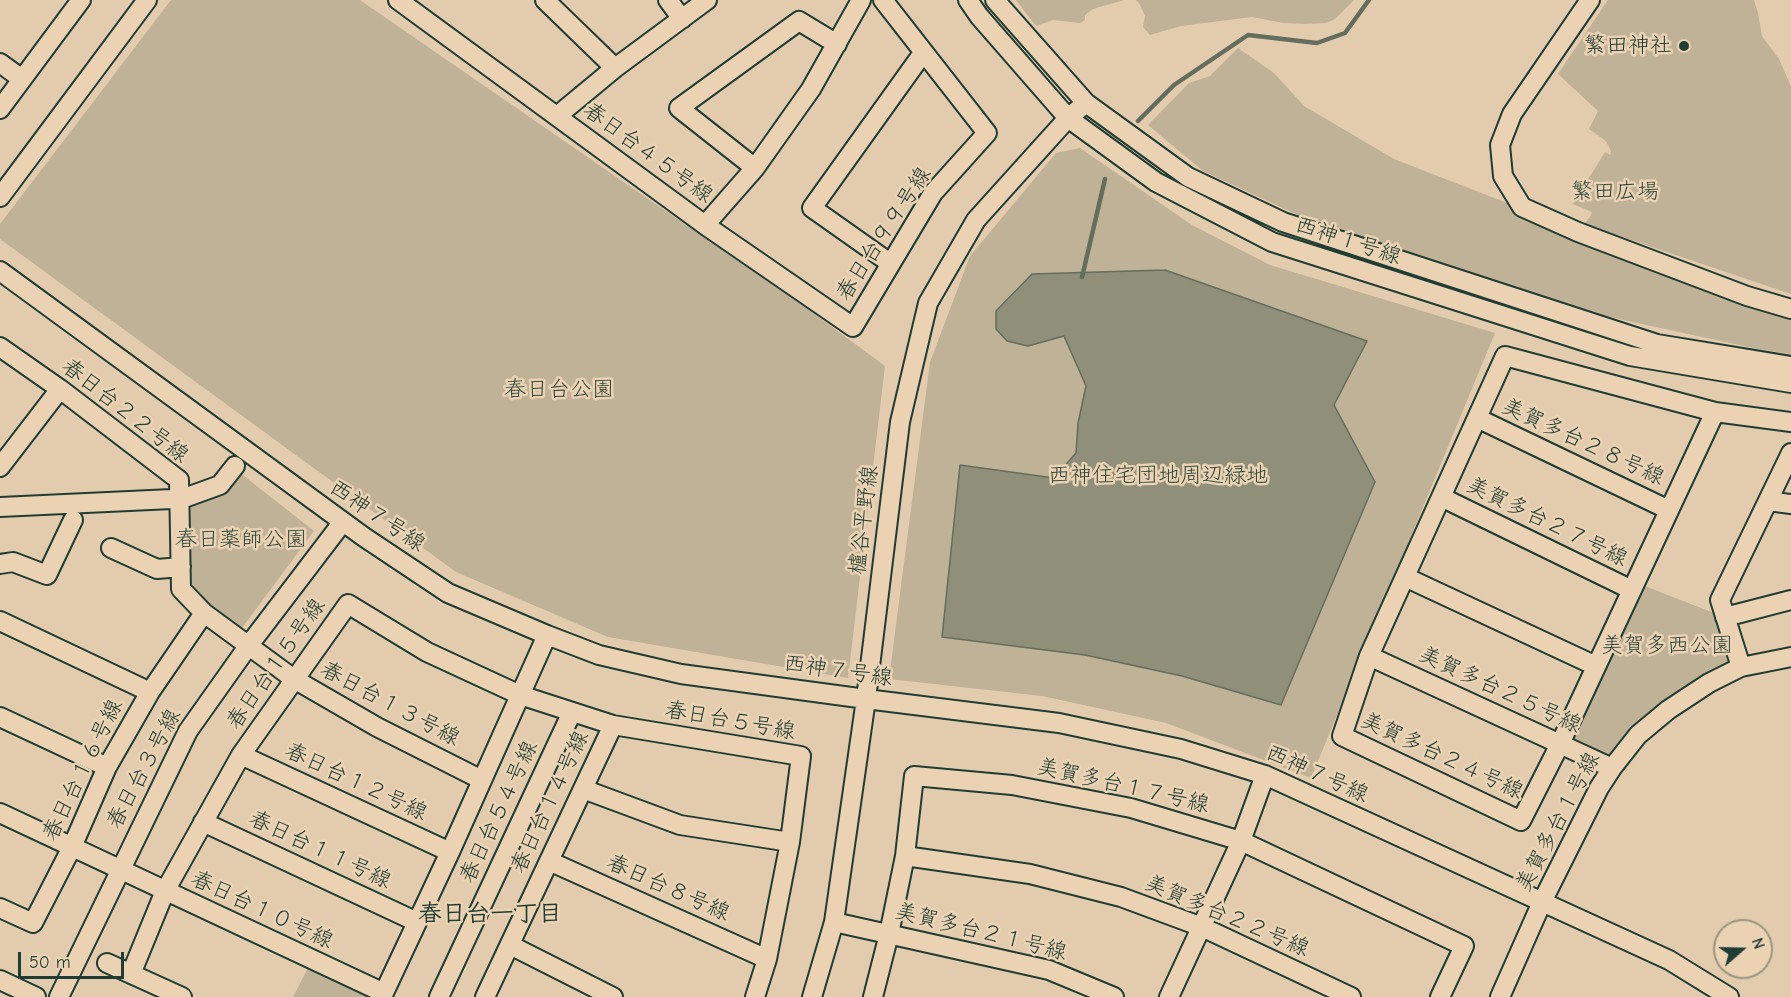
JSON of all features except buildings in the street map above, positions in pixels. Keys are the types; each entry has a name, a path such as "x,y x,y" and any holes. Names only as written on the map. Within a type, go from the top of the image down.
{"street":[{"path":"0,196 147,0"},
{"name":"春日台４５号線","path":"399,0 705,225 755,168 812,89 861,0"},
{"path":"545,0 615,68"},
{"path":"668,0 682,19"},
{"path":"557,116 615,68 707,0"},
{"name":"春日台９９号線","path":"705,225 853,327 933,193 987,133 883,0"},
{"name":"西神１号線","path":"968,0 979,16 1068,118 1156,183 1272,242 1630,356 1791,383"},
{"name":"西神１号線","path":"995,0 1086,103 1188,177 1283,222 1657,344 1791,366"},
{"path":"1590,0 1512,114 1500,145 1503,176 1522,207 1588,236 1747,296 1791,309"},
{"path":"0,109 79,1"},
{"path":"755,168 679,108 799,21 837,44"},
{"path":"890,262 812,208 923,53"},
{"path":"0,63 22,79"},
{"name":"櫨谷平野線","path":"812,997 834,922 866,699 900,422 928,303 976,220 1068,118 1086,103"},
{"name":"西神７号線","path":"0,271 342,522 448,593 547,635 599,655 681,674 1059,723 1181,749 1265,775 1669,960 1729,997"},
{"name":"春日台２２号線","path":"0,347 60,389 179,480 181,589 204,613 249,645"},
{"name":"美賀多台２４号線","path":"1715,412 1560,744 1521,821 1342,735 1369,656 1505,356 1715,412 1791,422"},
{"path":"0,467 60,389"},
{"name":"美賀多台２８号線","path":"1477,418 1670,510"},
{"path":"1741,667 1720,600 1791,453"},
{"path":"0,507 179,498 220,485 236,466"},
{"name":"美賀多台２７号線","path":"1441,497 1632,590"},
{"path":"1768,501 1791,504"},
{"path":"0,564 13,562 47,575 73,520"},
{"name":"春日台３号線","path":"58,997 188,731 249,645 342,522"},
{"path":"111,548 157,569 181,567"},
{"path":"1405,577 1596,666"},
{"path":"1725,617 1791,600"},
{"name":"春日台１５号線","path":"131,974 165,891 241,755 348,604 427,652 520,695"},
{"name":"春日台１６号線","path":"0,908 33,923 72,847 106,767 150,692 204,613"},
{"path":"0,621 150,692"},
{"path":"383,995 547,635"},
{"name":"春日台１３号線","path":"249,645 294,679 377,728 482,780"},
{"name":"美賀多台２５号線","path":"1369,656 1612,768"},
{"name":"美賀多台１号線","path":"1500,997 1542,902 1599,788 1638,735 1668,710 1709,683 1741,667 1791,657"},
{"name":"春日台５号線","path":"520,695 613,725 801,756 790,842 767,959 755,997"},
{"name":"春日台５４号線","path":"439,997 572,712"},
{"path":"0,717 106,767"},
{"name":"春日台１４号線","path":"485,997 613,725"},
{"name":"春日台１２号線","path":"241,755 450,852"},
{"path":"1169,997 1241,841 1265,775"},
{"name":"美賀多台１７号線","path":"873,997 905,856 914,776 1012,785 1131,808 1241,841 1464,946 1440,997"},
{"path":"583,789 680,825 790,842"},
{"name":"春日台１０号線","path":"0,813 383,995"},
{"name":"春日台１１号線","path":"204,822 417,922"},
{"name":"美賀多台２２号線","path":"905,856 1030,874 1121,897 1202,927 1351,997"},
{"name":"春日台８号線","path":"549,861 767,959"},
{"name":"美賀多台２１号線","path":"834,922 1049,970 1114,997"},
{"path":"510,945 613,997"},
{"path":"107,963 182,997"},
{"path":"0,980 36,997"}],"green space":[{"name":"春日台公園","path":"171,0 360,0 809,310 885,366 848,678 608,637 456,572 0,239 0,224"},
{"path":"1016,0 1124,0 1093,9 1080,23 1053,20 1036,26"},
{"path":"1136,0 1354,0 1335,19 1326,23 1283,23 1252,17 1181,26 1150,35 1143,27 1145,16"},
{"name":"繁田広場","path":"1608,0 1754,0 1762,36 1779,59 1791,86 1791,294 1584,224 1592,212 1573,204 1605,152 1610,155 1611,151 1606,141 1589,129 1598,111 1558,74"},
{"path":"1238,48 1274,73 1304,106 1394,159 1507,203 1523,216 1791,312 1791,354 1600,315 1313,222 1203,171 1148,125 1189,83 1210,76"},
{"name":"西神住宅団地周辺緑地","path":"1080,148 1192,225 1270,265 1495,333 1311,778 1166,723 1042,696 889,679 930,362 970,256 1056,153"},
{"name":"春日薬師公園","path":"239,472 314,531 242,628 209,607 192,584 188,502"},
{"name":"美賀多西公園","path":"1642,585 1714,613 1731,661 1661,705 1609,759 1573,743 1571,736"},
{"path":"308,968 366,992 370,997 293,997"}],"shaded area":[{"path":"1165,270 1367,341 1334,405 1375,482 1281,705 1182,676 1085,655 942,637 960,465 1054,478 1076,453 1078,423 1086,386 1064,336 1028,346 1007,341 996,329 996,311 1032,274"}],"waterway":[{"path":"1138,121 1174,85 1248,35 1317,43 1345,33 1369,0"},
{"path":"1082,277 1105,179"}],"place":[{"name":"繁田神社","path":"1684,46"}],"district":[{"name":"春日台一丁目","path":"490,914"}]}
